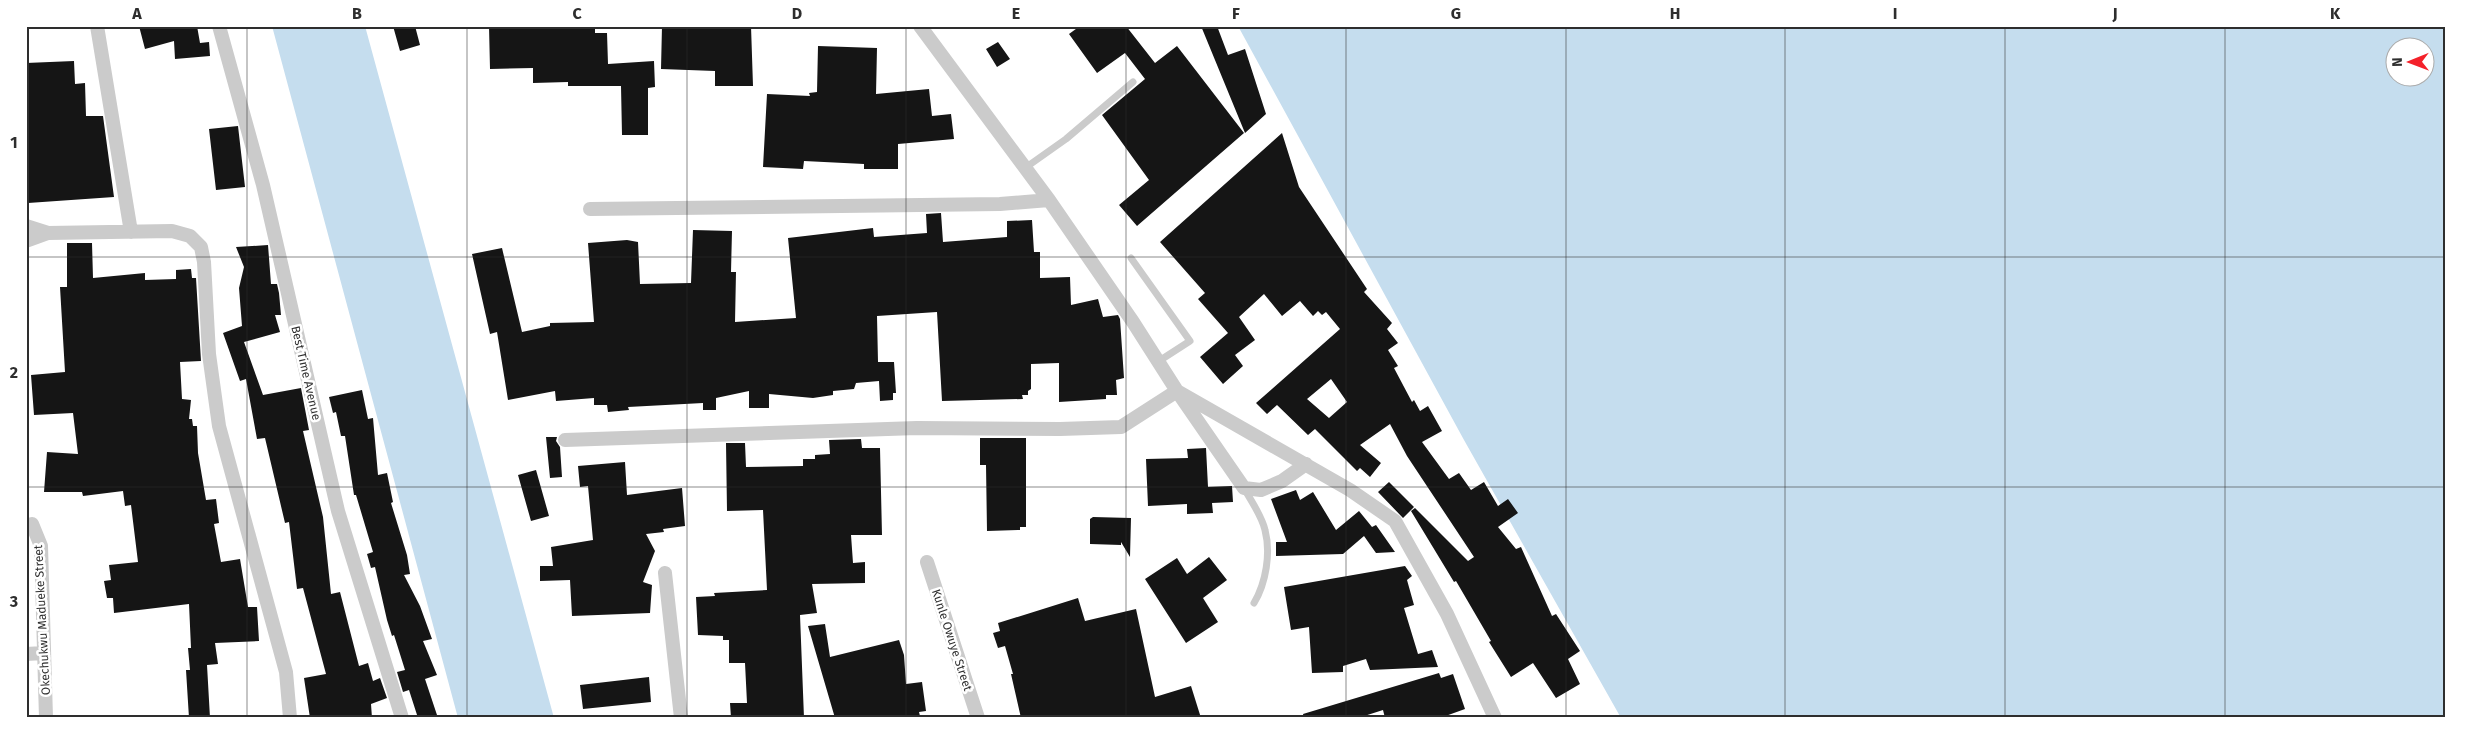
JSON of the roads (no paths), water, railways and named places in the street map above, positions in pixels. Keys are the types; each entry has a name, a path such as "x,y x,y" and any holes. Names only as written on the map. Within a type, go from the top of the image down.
{"street":[{"path":"97,26 131,232"},
{"name":"Best Time Avenue","path":"219,26 263,185 338,512 402,718"},
{"path":"920,26 1049,200 1160,361 1177,391 1244,488 1261,490 1282,481 1306,464"},
{"path":"590,209 1000,204 1049,200"},
{"path":"26,226 48,233 172,231 190,236 201,247 204,262 208,354 219,426 286,672 290,718"},
{"path":"26,241 48,233"},
{"path":"565,440 917,428 1060,430 1121,427 1177,391"},
{"path":"1177,391 1350,490 1395,521 1446,614 1495,718"},
{"name":"Okechukwu Madueke Street","path":"28,524 41,546 46,718"},
{"name":"Kunle Owuye Street","path":"927,562 978,718"},
{"path":"665,573 681,718"},
{"path":"26,654 44,653"}],"lane":[{"path":"1025,168 1066,139 1133,82"},
{"path":"1131,258 1190,341 1160,361"},
{"path":"1244,488 1265,530 1266,555 1263,589 1254,603"}],"water":[{"path":"272,26 365,26 554,718 458,718"},
{"path":"1238,26 2446,26 2446,718 1621,718 1464,440"}]}
